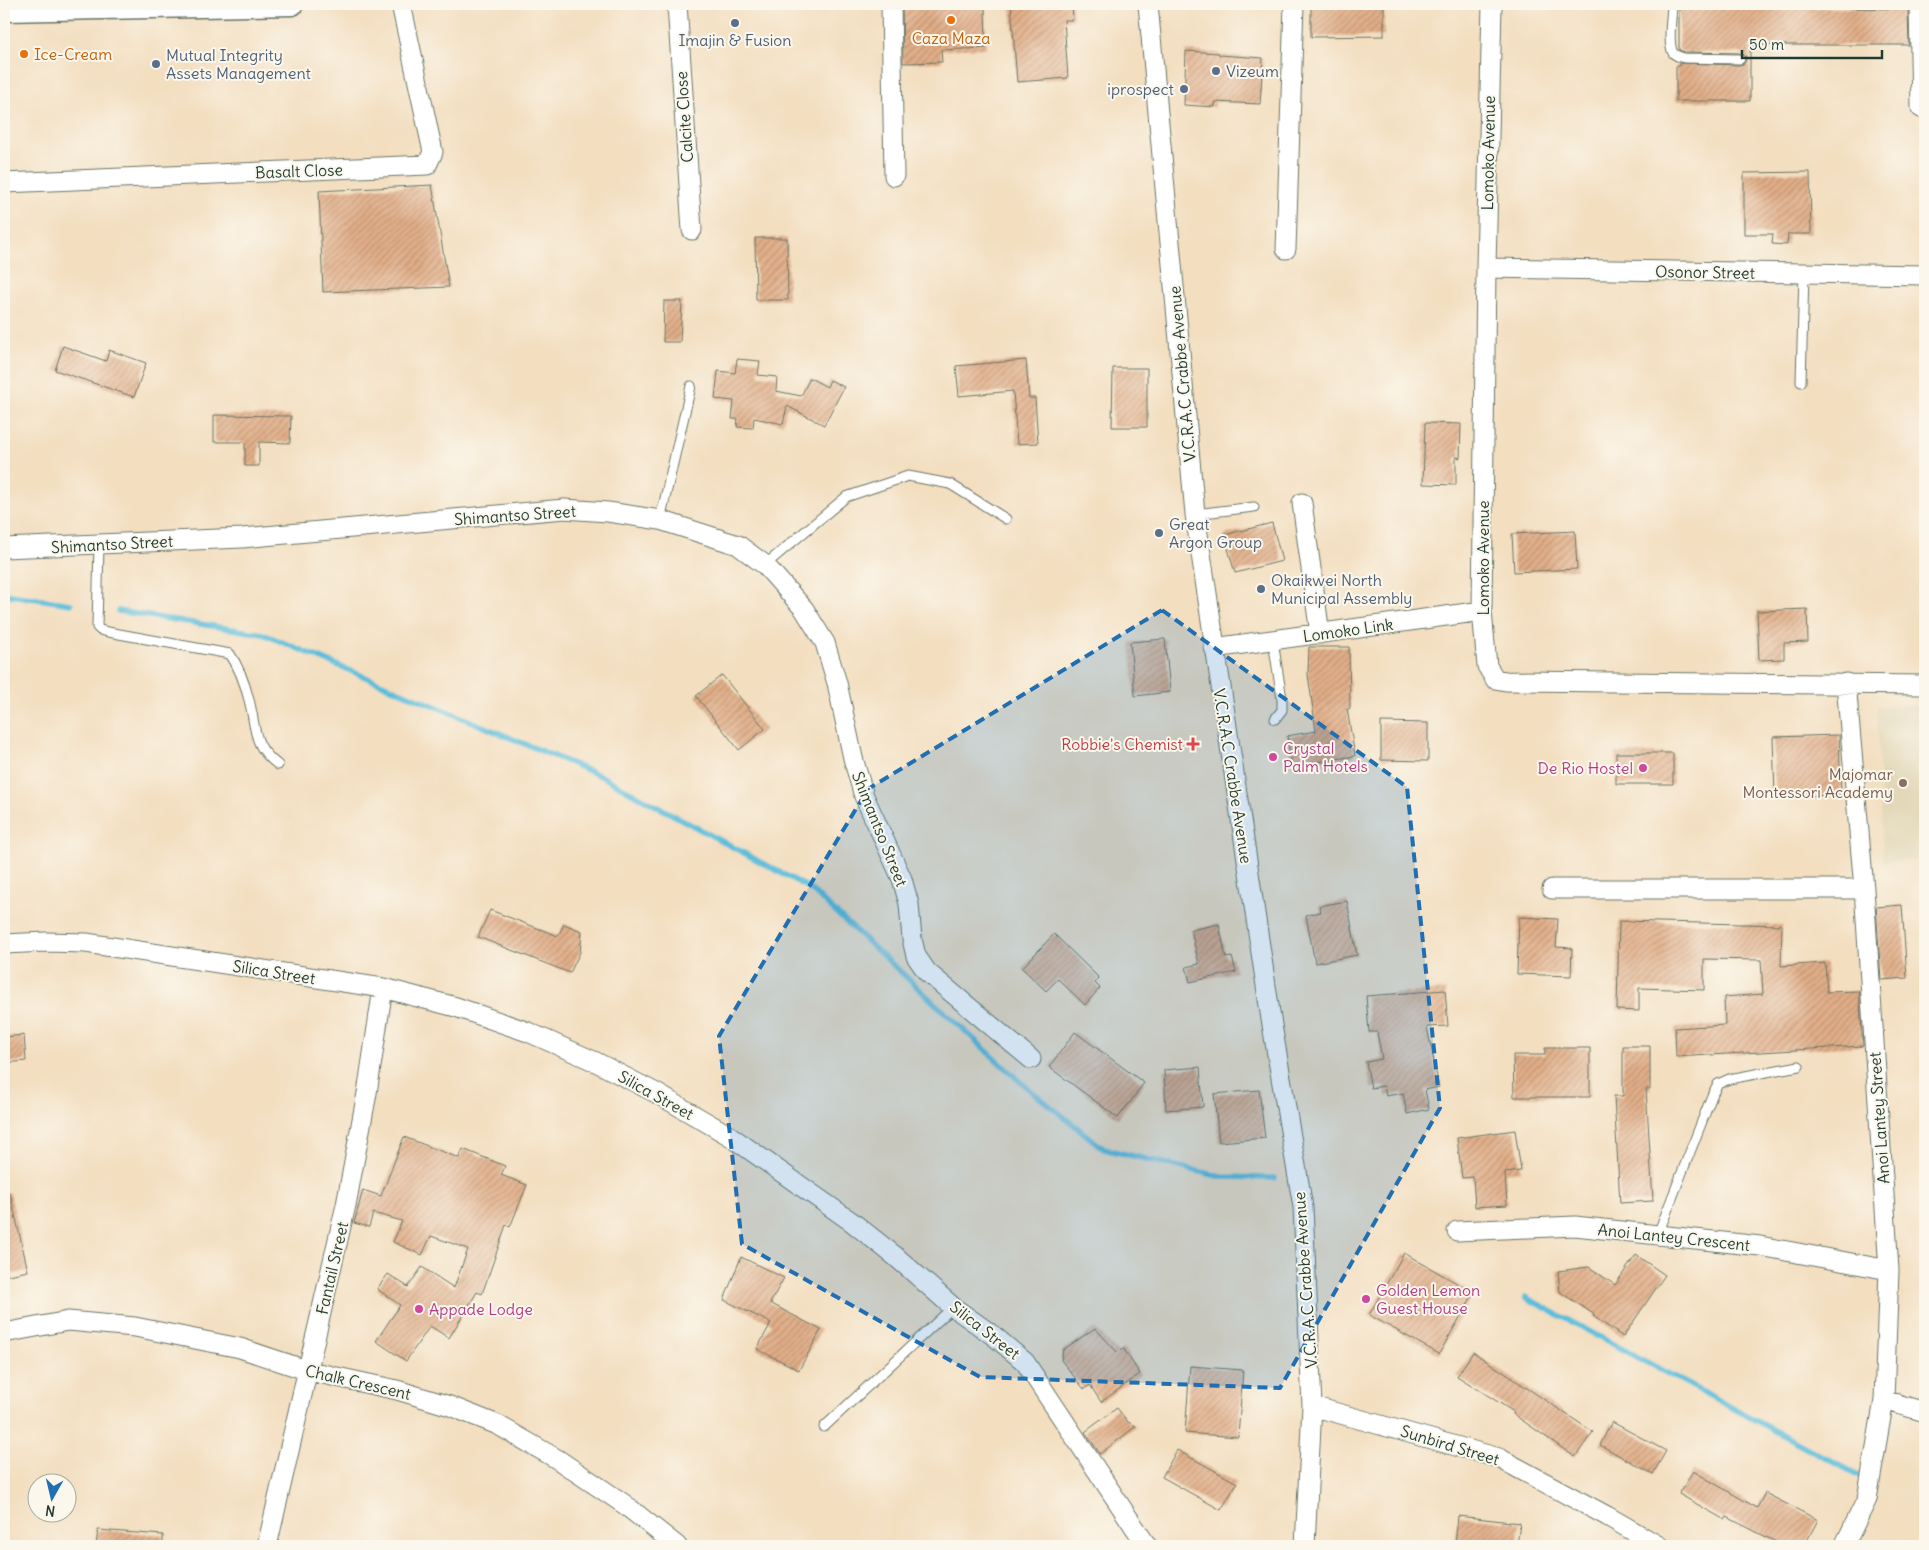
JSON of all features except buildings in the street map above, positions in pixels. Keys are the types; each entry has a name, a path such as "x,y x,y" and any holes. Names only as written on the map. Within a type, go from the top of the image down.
{"street":[{"path":"4,10 292,4"},
{"name":"Basalt Close","path":"4,183 427,165 433,152 401,4"},
{"name":"Calcite Close","path":"677,4 692,230"},
{"path":"891,4 894,176"},
{"name":"V.C.R.A.C Crabbe Avenue","path":"1148,4 1195,514 1214,648 1293,1154 1303,1207 1312,1406 1305,1546"},
{"path":"1286,249 1294,4"},
{"name":"Lomoko Avenue","path":"1492,4 1486,268 1482,611 1487,666 1495,679 1506,681 1925,685"},
{"path":"1919,4 1921,108"},
{"name":"Osonor Street","path":"1486,268 1925,275"},
{"path":"1302,503 1320,634"},
{"name":"Shimantso Street","path":"4,548 242,538 564,509 608,512 660,520 738,545 765,565 804,610 825,643 837,683 853,758 864,796 902,879 909,904 912,939 916,956 927,972 1031,1059"},
{"name":"Lomoko Link","path":"1214,648 1482,611"},
{"name":"Anoi Lantey Street","path":"1844,1546 1867,1500 1884,1400 1889,1270 1864,889 1846,683"},
{"path":"1552,888 1864,889"},
{"name":"Silica Street","path":"4,944 86,943 383,988 456,1007 528,1032 596,1062 656,1093 730,1136 852,1222 954,1307 994,1336 1025,1362 1147,1546"},
{"name":"Fantail Street","path":"267,1546 309,1371 348,1195 367,1093 383,988"},
{"name":"Anoi Lantey Crescent","path":"1456,1231 1575,1226 1760,1246 1889,1270"},
{"name":"Chalk Crescent","path":"4,1333 68,1321 135,1327 240,1348 309,1371 398,1390 450,1406 498,1425 557,1459 624,1504 676,1546"},
{"path":"1884,1400 1925,1412"},
{"name":"Sunbird Street","path":"1312,1406 1499,1458 1659,1546"}],"lane":[{"path":"1672,4 1671,34 1672,50 1675,55 1684,58 1740,59"},
{"path":"1801,382 1804,274"},
{"path":"660,520 691,386"},
{"path":"765,565 846,497 908,476 950,484 1006,519"},
{"path":"1195,514 1254,507"},
{"path":"99,545 97,627 108,632 230,654 236,663 250,700 256,740 267,757 278,765"},
{"path":"1273,641 1282,700 1282,710 1275,719"},
{"path":"1658,1234 1718,1084 1729,1079 1799,1066"},
{"path":"824,1427 954,1307"}],"highlighted area":[{"path":"1162,610 1407,787 1440,1108 1280,1388 980,1377 742,1244 719,1036 868,789"}],"shaded area":[{"name":"Majomar Montessori Academy","path":"1925,705 1925,860 1883,861 1877,707"}],"waterway":[{"path":"4,594 71,604"},
{"path":"118,611 263,634 599,775 809,888 1024,1085 1104,1149 1222,1177 1275,1178"},
{"path":"1525,1297 1858,1475"}],"place":[{"name":"Caza Maza","path":"951,20"},
{"name":"Imajin & Fusion","path":"735,23"},
{"name":"Ice-Cream","path":"24,54"},
{"name":"Mutual Integrity Assets Management","path":"156,64"},
{"name":"Vizeum","path":"1216,71"},
{"name":"iprospect","path":"1184,89"},
{"name":"Great Argon Group","path":"1159,533"},
{"name":"Okaikwei North Municipal Assembly","path":"1261,589"},
{"name":"Robbie's Chemist","path":"1193,744"},
{"name":"Crystal Palm Hotels","path":"1273,757"},
{"name":"De Rio Hostel","path":"1643,768"},
{"name":"Majomar Montessori Academy","path":"1903,783"},
{"name":"Golden Lemon Guest House","path":"1366,1299"},
{"name":"Appade Lodge","path":"419,1309"}]}
